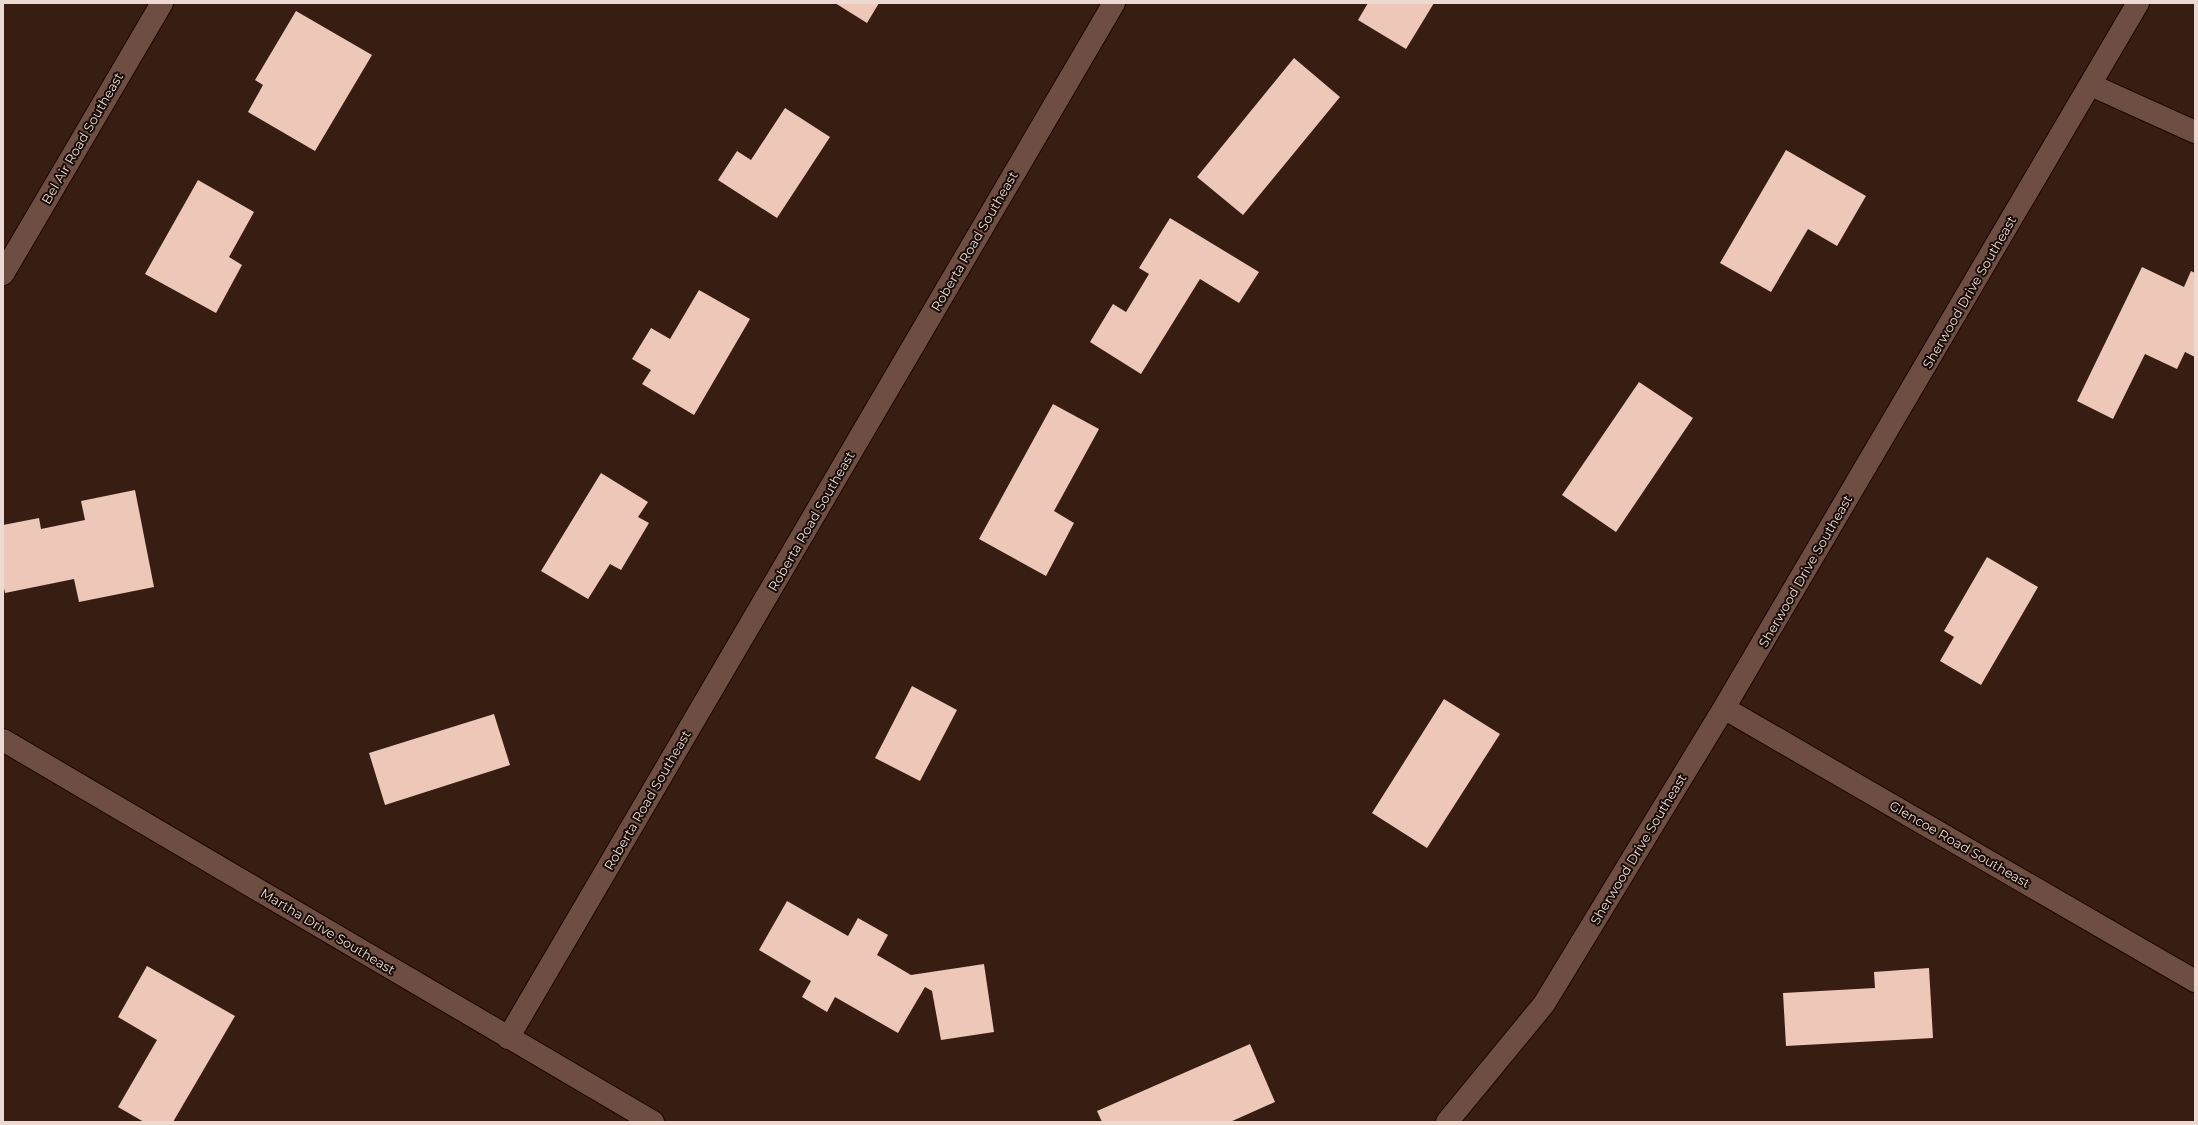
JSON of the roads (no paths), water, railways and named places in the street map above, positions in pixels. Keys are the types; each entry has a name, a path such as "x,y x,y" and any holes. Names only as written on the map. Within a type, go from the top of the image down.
{"street":[{"name":"Bel Air Road Southeast","path":"3,274 162,3"},
{"name":"Roberta Road Southeast","path":"508,1038 1114,3"},
{"name":"Sherwood Drive Southeast","path":"1447,1122 1544,1004 1724,708 2138,3"},
{"path":"2091,85 2195,132"},
{"name":"Glencoe Road Southeast","path":"1724,708 2195,981"},
{"name":"Martha Drive Southeast","path":"3,740 653,1122"}]}
